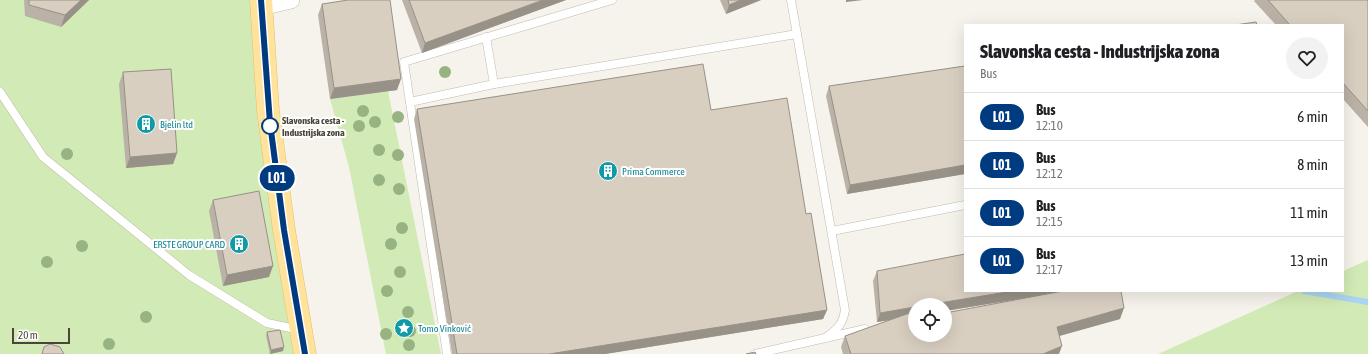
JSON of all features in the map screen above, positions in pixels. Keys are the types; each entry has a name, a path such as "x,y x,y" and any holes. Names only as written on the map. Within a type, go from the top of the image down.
{"main road":[{"path":"261,4 269,117 284,230 305,354"}],"street":[{"path":"261,4 291,0"}],"lane":[{"path":"447,354 404,62 612,0"},
{"path":"791,0 845,310 844,321 838,329 826,338"},
{"path":"410,102 494,84 797,34"},
{"path":"486,38 494,84"},
{"path":"0,92 43,157 189,275 267,323 301,330"},
{"path":"832,231 964,205"},
{"path":"755,354 865,329"}],"green space":[{"path":"0,0 261,0 305,354 0,354"},
{"path":"388,91 441,354 386,354 349,167 330,99"},
{"path":"1368,260 1368,354 1158,354 1296,292 1344,292 1344,271"}],"building":[{"path":"29,0 81,0 65,15 29,5"},
{"path":"348,0 390,0 401,79 334,88 322,4"},
{"path":"409,0 543,0 425,43"},
{"path":"728,0 741,0 729,5"},
{"path":"1268,0 1368,0 1368,111 1344,84 1344,24 1289,24"},
{"path":"1256,22 1257,24 1242,24"},
{"name":"Prima Commerce","path":"703,64 711,110 787,98 806,214 811,213 827,310 549,354 457,354 417,109"},
{"path":"964,66 964,165 850,185 829,86"},
{"name":"Bjelin ltd","path":"171,69 177,153 130,157 123,72"},
{"name":"ERSTE GROUP CARD","path":"259,191 273,266 227,275 213,200"},
{"path":"964,254 964,292 1007,292 952,301 952,298 908,298 908,308 880,313 877,271"},
{"path":"1058,292 1121,292 1124,308 1057,327 1062,346 1043,354 851,354 845,336 908,314 908,342 952,342 952,312"},
{"path":"280,330 284,347 271,350 267,332"},
{"path":"50,344 60,347 64,354 42,354 44,347"}],"waterway":[{"path":"1310,292 1368,302"}],"bus line":[{"name":"L01","path":"261,0 268,110 284,230 305,354"}],"place":[{"name":"Bjelin ltd","path":"146,124"},
{"name":"Slavonska cesta - Industrijska zona","path":"270,126"},
{"name":"Prima Commerce","path":"608,171"},
{"name":"ERSTE GROUP CARD","path":"239,244"},
{"name":"Tomo Vinković","path":"404,328"}]}
